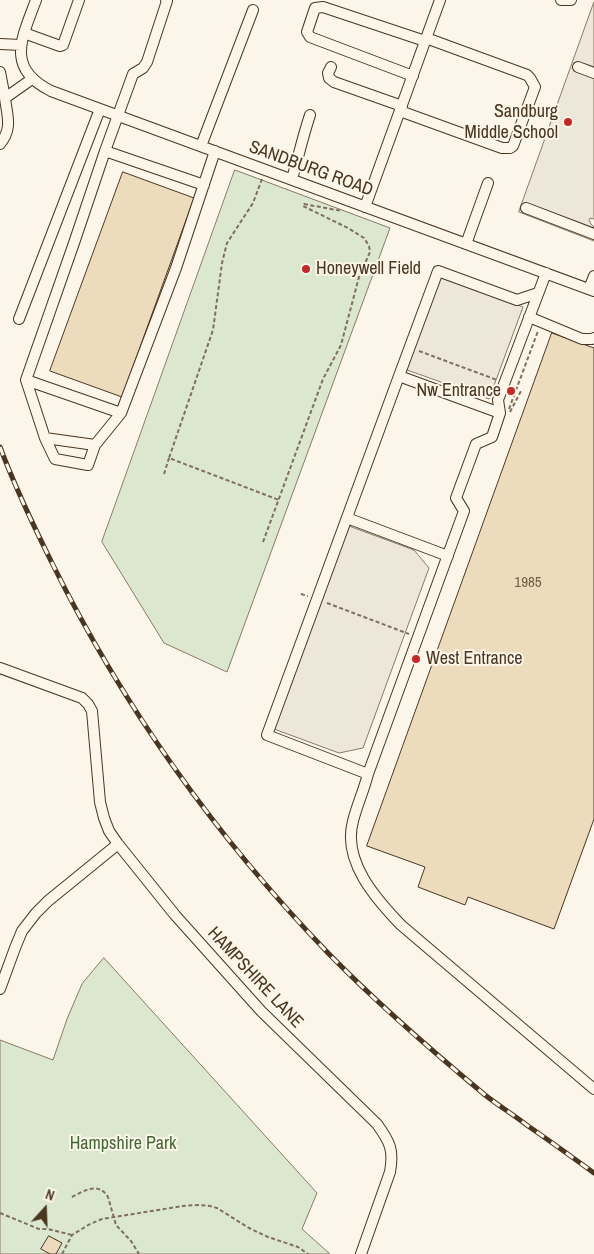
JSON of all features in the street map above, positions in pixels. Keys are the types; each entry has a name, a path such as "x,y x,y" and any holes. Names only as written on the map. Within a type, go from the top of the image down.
{"street":[{"path":"0,44 21,45 36,0"},
{"path":"24,33 60,46 63,45 79,0"},
{"path":"166,0 147,62 144,68 133,74 26,380 55,459 88,465 95,445 122,414 176,268 215,151"},
{"path":"365,207 440,0"},
{"path":"561,0 571,0"},
{"path":"330,67 329,78 334,82 502,148 513,146 535,87 527,75 426,40 323,8 315,8 307,32 310,37 413,76"},
{"path":"201,146 253,10"},
{"name":"SANDBURG ROAD","path":"21,45 24,67 32,79 40,86 51,91 592,290"},
{"path":"578,66 594,73"},
{"path":"0,72 9,127 0,144"},
{"path":"5,98 32,79"},
{"path":"19,319 100,108"},
{"path":"292,179 310,115"},
{"path":"105,151 204,185"},
{"path":"466,244 488,183"},
{"path":"526,208 594,234"},
{"path":"368,774 267,735 438,271 517,300 538,293"},
{"path":"546,272 498,400 500,413 492,437 476,444 456,498 464,511 368,774 353,821 352,838 354,856 363,878 376,898 401,925 594,1088"},
{"path":"592,290 594,276"},
{"path":"529,317 582,339 594,338"},
{"path":"399,376 500,413"},
{"path":"26,380 122,414"},
{"path":"46,438 95,445"},
{"path":"347,518 448,556"},
{"name":"HAMPSHIRE LANE","path":"0,668 82,698 88,704 92,711 100,802 109,831 175,915 261,1011 377,1124 387,1139 392,1149 390,1172 360,1254"},
{"path":"0,990 22,932 36,913 118,844"}],"path":[{"path":"164,474 214,330 222,263 227,243 253,203 266,170"},
{"path":"264,542 324,379 341,345 359,277 370,252 364,238 303,206 304,204 342,211"},
{"path":"522,389 510,412 508,412 540,327"},
{"path":"415,349 517,387"},
{"path":"169,458 279,500"},
{"path":"301,594 418,638"},
{"path":"72,1197 91,1188 102,1190 108,1197 116,1225 131,1241 139,1254"},
{"path":"62,1254 72,1235 102,1219 195,1205 211,1206 249,1228 268,1237 298,1247 308,1254"},
{"path":"0,1213 39,1229 48,1229 72,1235"}],"green space":[{"path":"235,170 390,228 227,672 164,643 102,542"},
{"name":"Hampshire Park","path":"104,958 317,1193 302,1229 330,1254 0,1254 0,1040 53,1060 67,1019 82,984"}],"shaded area":[{"name":"Sandburg Middle School","path":"594,2 594,219 590,218 589,220 594,227 594,241 519,212"},
{"path":"441,277 523,307 489,399 407,370"},
{"path":"349,526 414,550 429,568 363,748 339,753 274,729"}],"building":[{"path":"123,172 194,198 122,397 50,371"},
{"path":"552,333 594,348 594,819 554,929 468,897 465,905 418,887 425,867 367,846"},
{"path":"49,1236 62,1243 56,1254 50,1254 41,1249"}],"railway":[{"path":"0,447 18,492 46,551 110,670 176,770 249,865 329,954 405,1026 485,1095 594,1173"}],"place":[{"name":"Sandburg Middle School","path":"568,122"},
{"name":"Honeywell Field","path":"306,269"},
{"name":"Nw Entrance","path":"511,391"},
{"name":"West Entrance","path":"416,659"}]}
